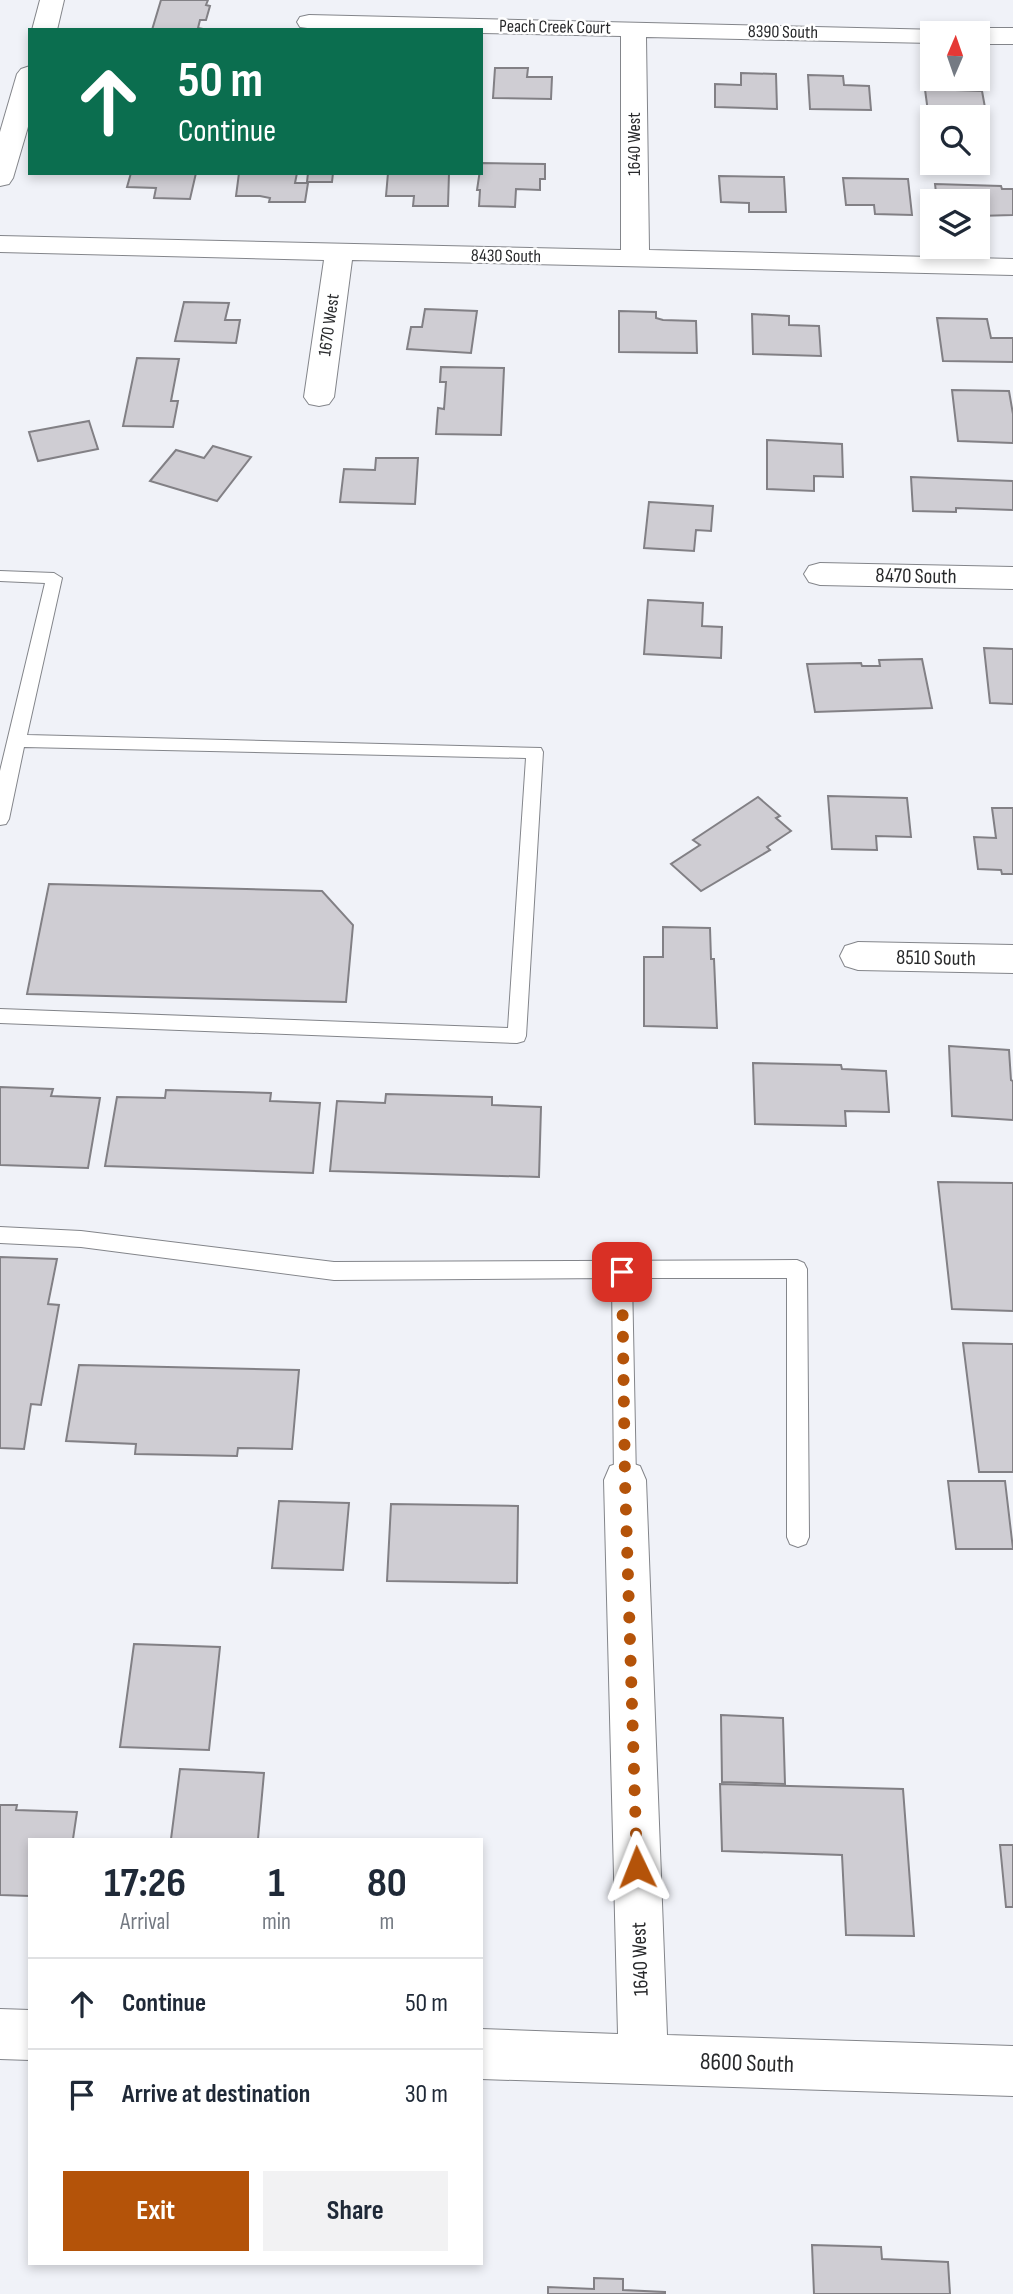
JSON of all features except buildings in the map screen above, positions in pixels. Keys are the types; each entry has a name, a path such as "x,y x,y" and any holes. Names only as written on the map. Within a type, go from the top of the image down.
{"street":[{"path":"45,28 52,0"},
{"name":"Peach Creek Court","path":"309,22 634,29"},
{"name":"8390 South","path":"634,29 920,35"},
{"name":"1640 West","path":"634,29 635,259"},
{"path":"990,36 1013,36"},
{"path":"0,178 28,81"},
{"name":"8430 South","path":"0,244 1013,267"},
{"name":"1670 West","path":"319,397 339,252"},
{"name":"8470 South","path":"820,573 1013,578"},
{"name":"8510 South","path":"858,956 1013,960"},
{"name":"1640 West","path":"625,1480 643,2060"},
{"path":"0,2034 28,2035"},
{"name":"8600 South","path":"483,2053 1013,2071"}],"lane":[{"path":"0,576 54,578 17,741 4,777 0,819"},
{"path":"0,1016 517,1036 535,752 17,741"},
{"path":"0,1235 80,1239 334,1271 622,1272 797,1269 798,1537"},
{"path":"622,1272 625,1480"}],"route":[{"path":"622,1272 625,1480 637,1867"}]}
